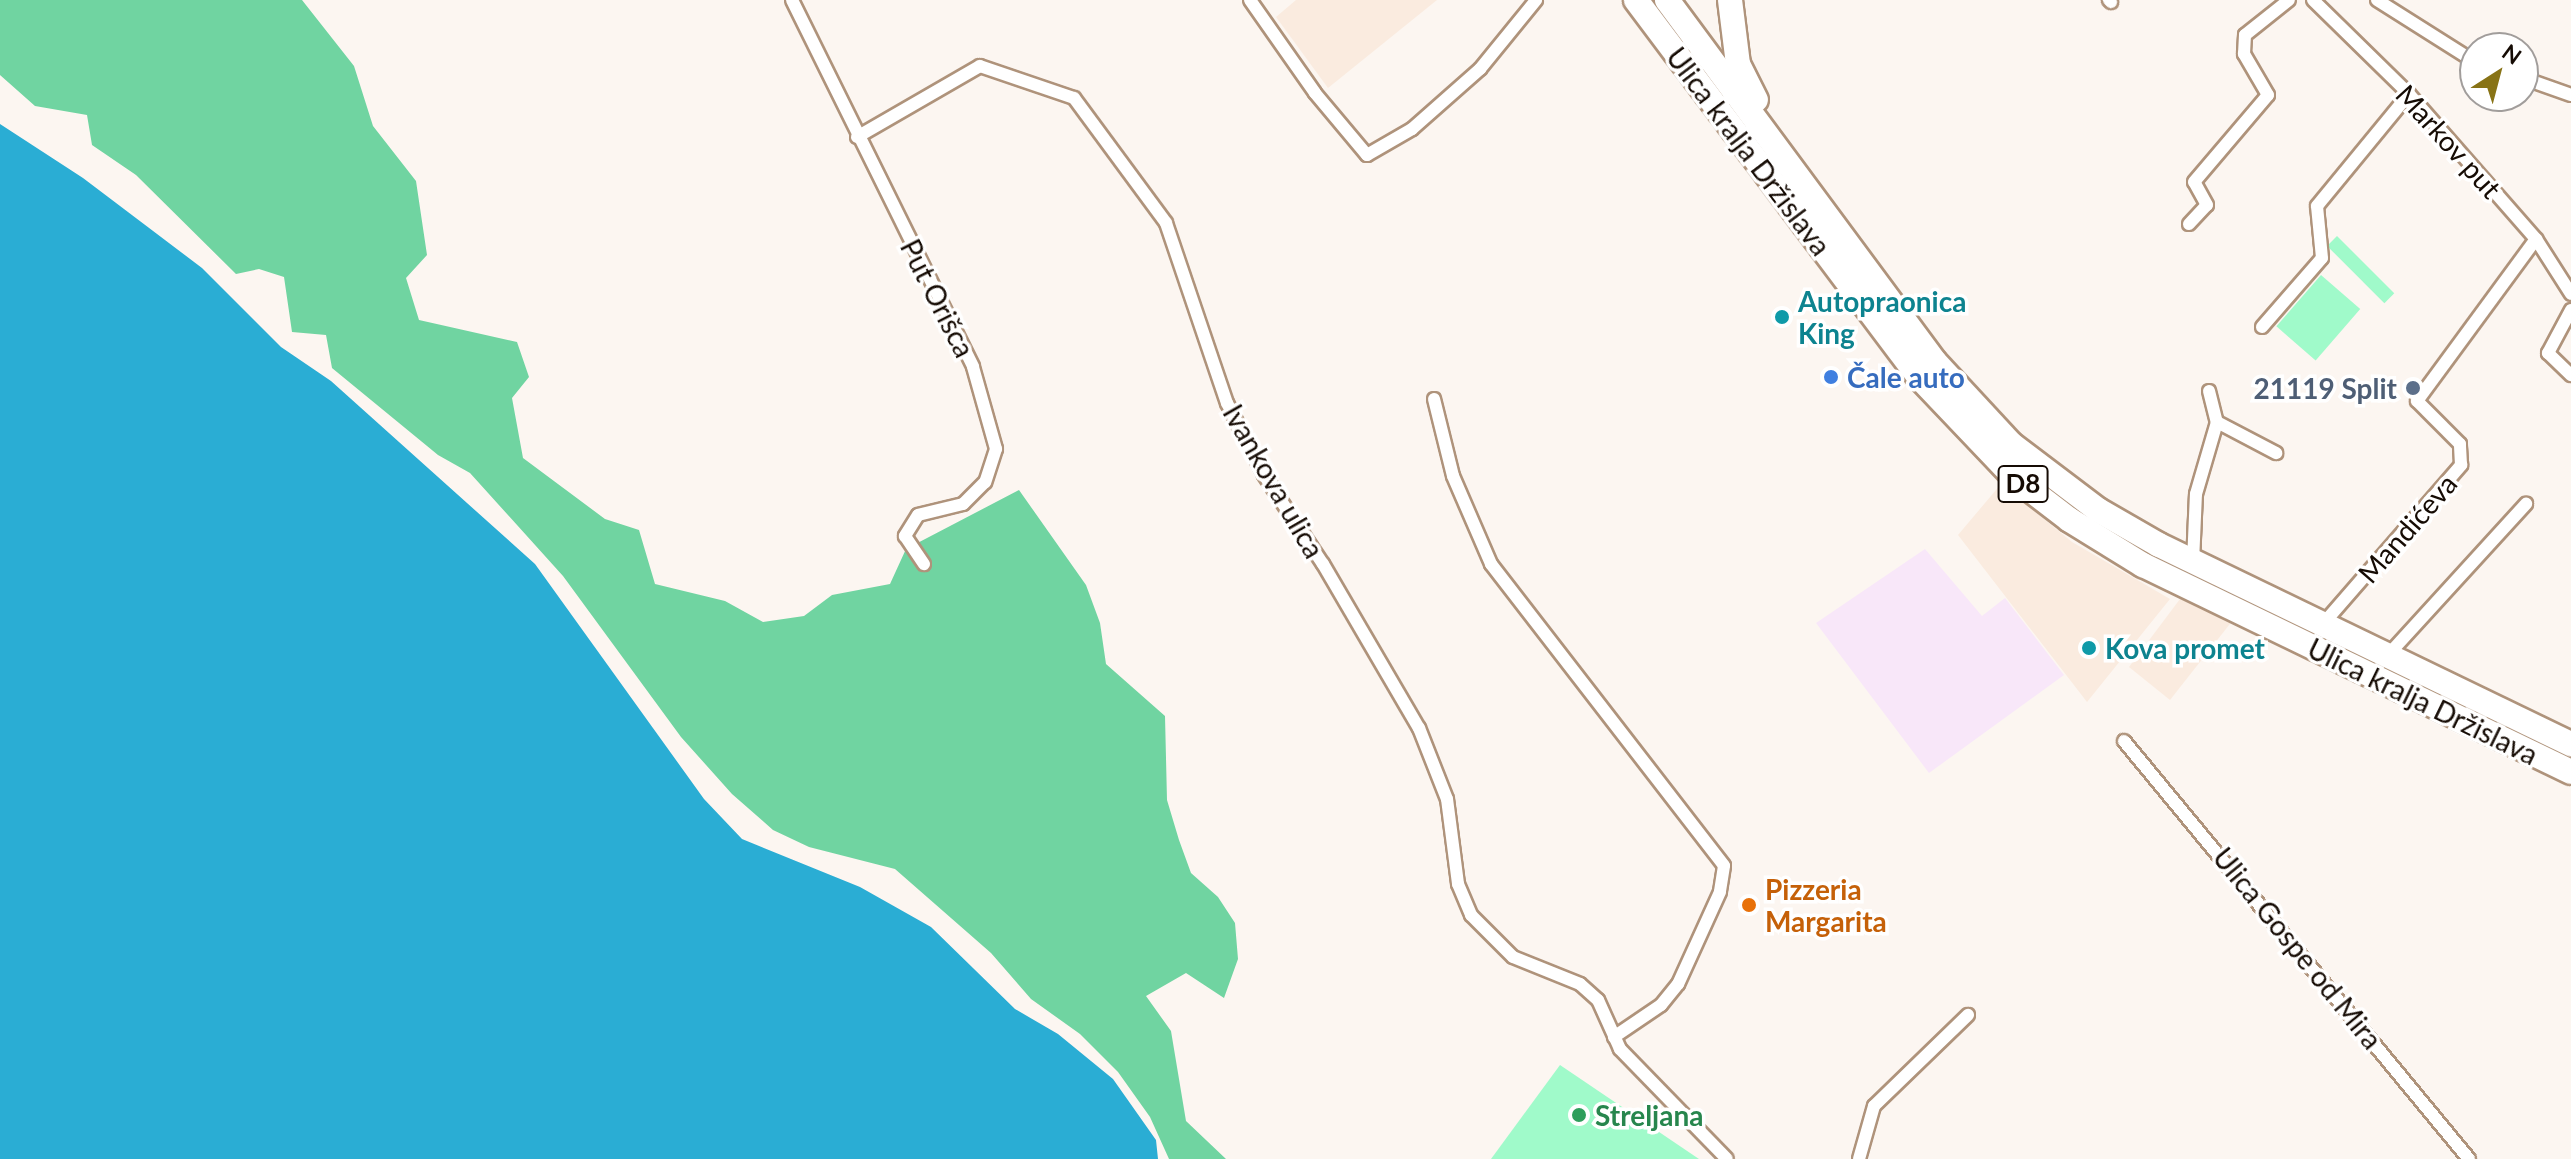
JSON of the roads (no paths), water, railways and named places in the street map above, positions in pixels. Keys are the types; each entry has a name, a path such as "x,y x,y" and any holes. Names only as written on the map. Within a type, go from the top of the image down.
{"highway":[{"name":"Ulica kralja Držislava","path":"1636,0 1918,376 2015,478 2070,520 2143,565 2571,772"},
{"name":"Ulica kralja Držislava","path":"1667,0 1935,362 2011,444 2098,510 2193,562 2571,744"},
{"path":"1730,0 1738,64 1772,124 1772,142"}],"street":[{"name":"Put Orišca","path":"792,0 973,367 996,449 985,482 963,504 918,515 905,536 924,564"},
{"path":"1250,0 1315,93 1367,155 1412,129 1480,69 1536,0"},
{"path":"2189,224 2207,205 2194,182 2268,95 2244,54 2245,35 2289,0"},
{"name":"Markov put","path":"2313,0 2409,94 2536,239 2571,294"},
{"path":"2377,0 2459,52"},
{"name":"Ivankova ulica","path":"857,137 980,66 1074,98 1166,223 1227,403 1264,475 1419,728 1447,799 1458,884 1471,915 1513,957 1580,984 1598,1000 1614,1037 1727,1159"},
{"path":"2539,84 2571,95"},
{"path":"2262,327 2322,258 2317,206 2409,94"},
{"name":"Mandićeva","path":"2323,624 2461,465 2460,444 2417,401 2536,239"},
{"path":"2571,310 2548,353 2571,375"},
{"path":"2193,562 2196,494 2217,422 2209,391"},
{"path":"1434,399 1453,476 1491,564 1724,866 1720,892 1678,984 1661,1005 1614,1037"},
{"path":"2217,422 2276,453"},
{"path":"2388,655 2526,504"},
{"name":"Ulica Gospe od Mira","path":"2124,741 2469,1159"},
{"path":"1859,1159 1874,1106 1968,1015"}],"water":[{"path":"0,124 83,178 202,268 281,347 331,381 535,564 704,799 742,839 860,887 931,927 1015,1009 1058,1034 1113,1079 1156,1140 1158,1159 0,1159"}],"place":[{"name":"Autopraonica King","path":"1782,317"},
{"name":"Čale auto","path":"1831,377"},
{"name":"21119 Split","path":"2413,388"},
{"name":"Kova promet","path":"2089,648"},
{"name":"Pizzeria Margarita","path":"1749,905"},
{"name":"Streljana","path":"1579,1115"}]}
